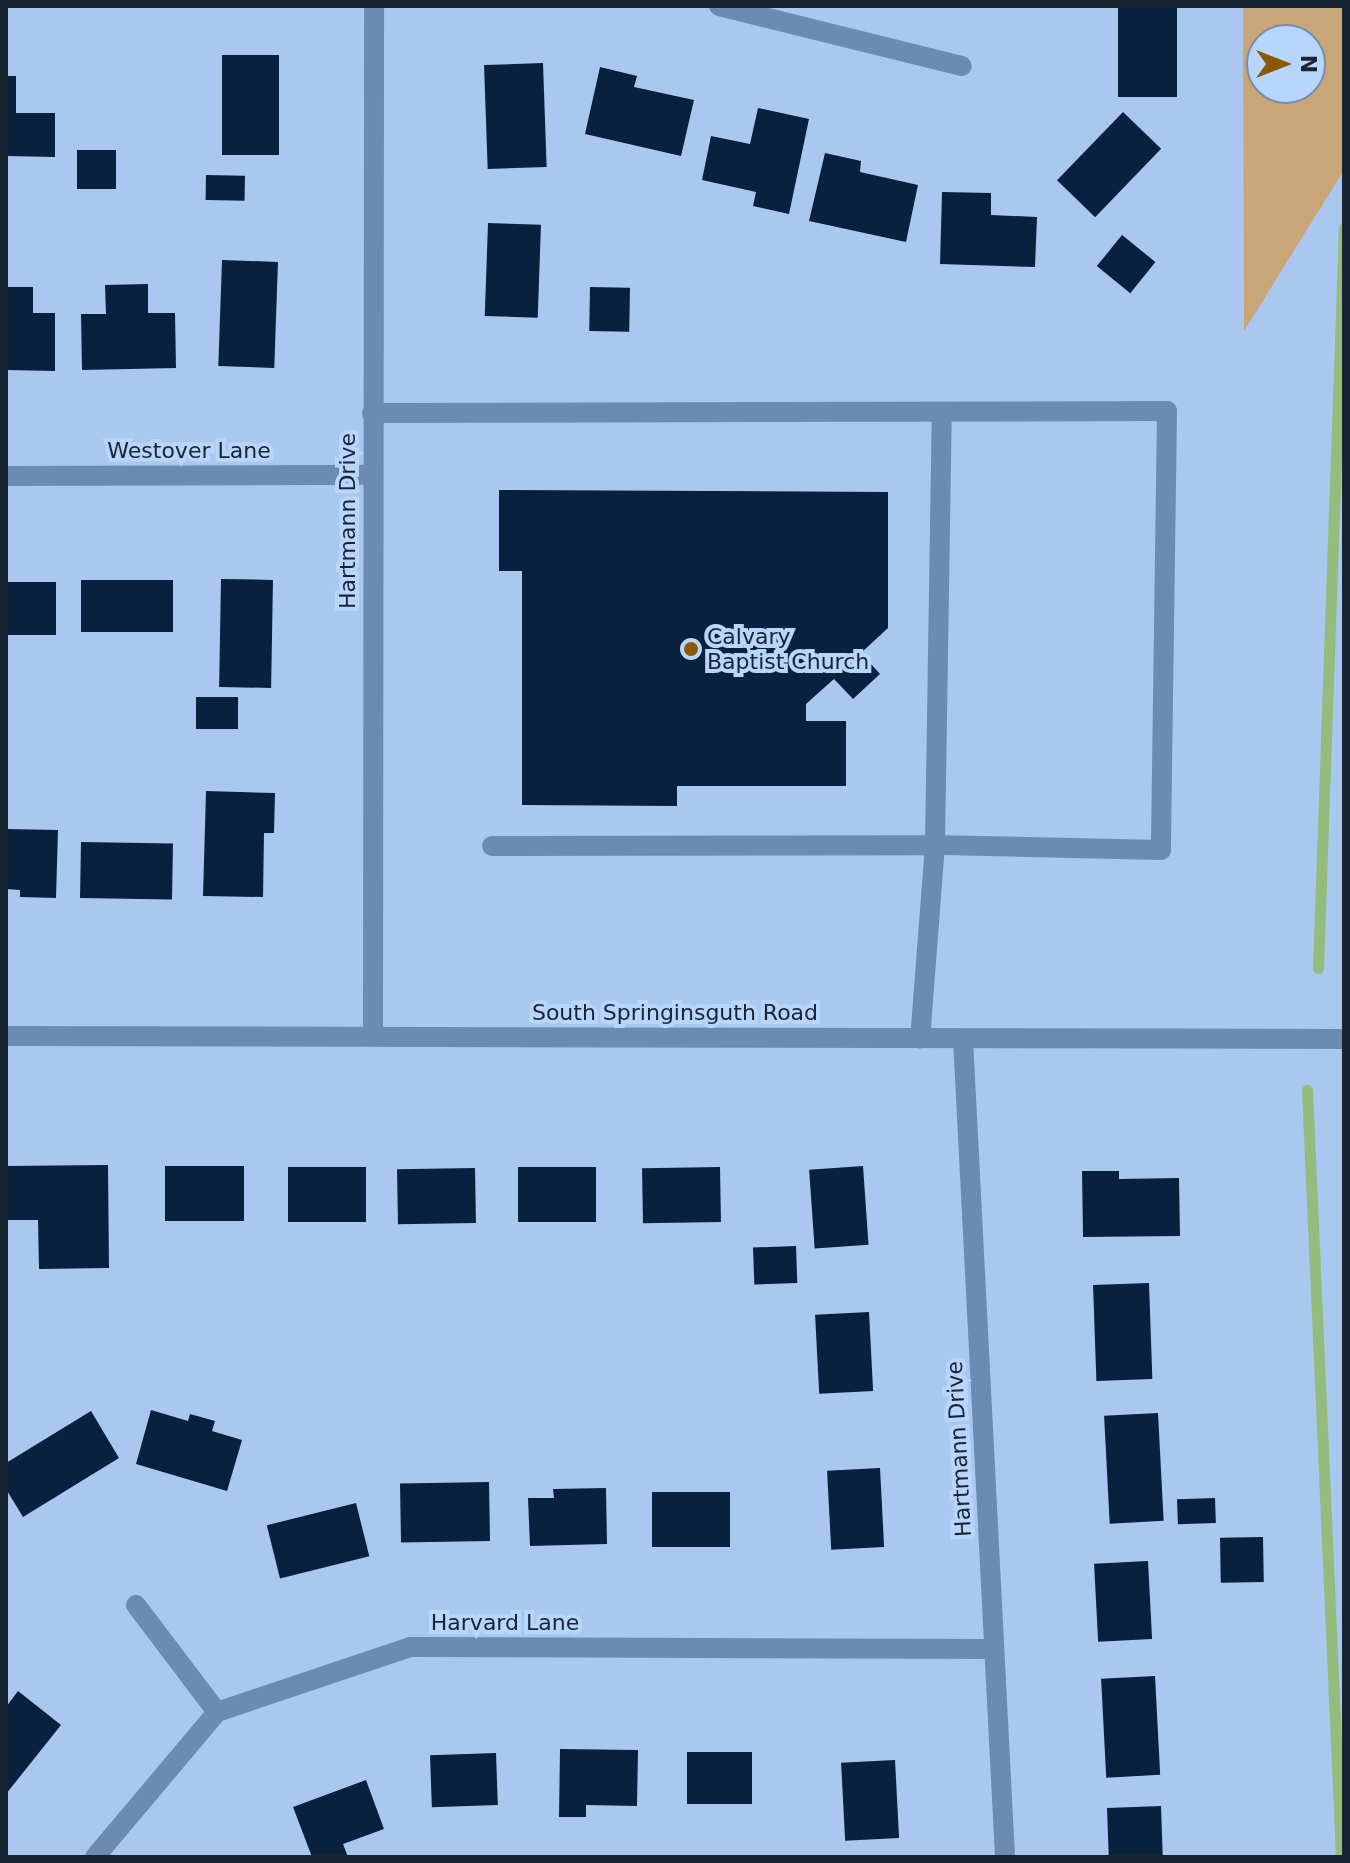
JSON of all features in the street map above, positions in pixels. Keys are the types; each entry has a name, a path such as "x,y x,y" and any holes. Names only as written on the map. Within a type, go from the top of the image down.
{"street":[{"name":"Hartmann Drive","path":"373,1036 374,6"},
{"path":"719,6 962,66"},
{"path":"372,413 1167,411 1161,850 935,845 492,846"},
{"path":"920,1038 935,845 942,412"},
{"name":"Westover Lane","path":"6,476 372,475"},
{"name":"South Springinsguth Road","path":"6,1036 1344,1039"},
{"name":"Hartmann Drive","path":"963,1039 1005,1857"},
{"path":"95,1857 217,1712 136,1605"},
{"name":"Harvard Lane","path":"217,1712 410,1647 994,1649"}],"shaded area":[{"path":"1243,6 1344,6 1344,170 1244,331"}],"building":[{"path":"1118,6 1177,6 1177,97 1118,97"},
{"path":"222,55 279,55 279,155 222,155"},
{"path":"543,63 547,167 488,169 484,65"},
{"path":"600,67 637,76 634,87 694,100 681,156 585,134"},
{"path":"6,76 16,76 16,113 55,113 55,157 6,156"},
{"path":"758,108 809,119 789,214 753,206 756,192 702,180 711,136 750,144"},
{"path":"1123,112 1161,149 1095,217 1057,180"},
{"path":"77,150 116,150 116,189 77,189"},
{"path":"825,153 861,161 860,172 918,185 906,242 809,221"},
{"path":"206,175 245,176 245,201 206,200"},
{"path":"942,192 991,193 991,215 1037,217 1035,267 940,264"},
{"path":"488,223 541,225 538,318 485,316"},
{"path":"1122,235 1155,262 1130,293 1097,266"},
{"path":"222,260 278,262 274,368 218,366"},
{"path":"148,284 148,313 175,313 176,368 82,370 81,314 106,314 105,285"},
{"path":"6,287 33,287 33,313 55,313 55,371 6,370"},
{"path":"590,287 630,288 629,332 589,331"},
{"path":"499,490 888,492 888,628 861,653 880,674 853,699 834,679 806,704 806,721 846,721 846,786 677,786 677,806 522,805 522,571 499,571"},
{"path":"221,579 273,580 271,688 219,687"},
{"path":"81,580 173,580 173,632 81,632"},
{"path":"6,582 56,582 56,635 6,635"},
{"path":"196,697 238,697 238,729 196,729"},
{"path":"206,791 275,793 274,833 264,833 263,897 203,896"},
{"path":"6,829 58,830 56,898 20,897 20,890 6,889"},
{"path":"81,842 173,844 172,900 80,898"},
{"path":"108,1165 109,1268 39,1269 38,1220 6,1220 6,1166"},
{"path":"165,1166 244,1166 244,1221 165,1221"},
{"path":"863,1166 869,1245 815,1249 809,1170"},
{"path":"288,1167 366,1167 366,1222 288,1222"},
{"path":"518,1167 596,1167 596,1222 518,1222"},
{"path":"720,1167 721,1222 643,1223 642,1168"},
{"path":"475,1168 476,1223 398,1224 397,1169"},
{"path":"1082,1171 1119,1171 1119,1179 1179,1178 1180,1236 1083,1237"},
{"path":"796,1246 797,1283 754,1284 753,1248"},
{"path":"1149,1283 1152,1379 1096,1381 1093,1285"},
{"path":"869,1312 873,1391 819,1394 815,1315"},
{"path":"151,1410 188,1421 190,1414 215,1421 212,1431 242,1440 227,1491 136,1464"},
{"path":"91,1411 119,1458 23,1517 6,1489 6,1463"},
{"path":"1158,1413 1164,1521 1110,1524 1104,1416"},
{"path":"880,1468 884,1547 831,1550 827,1471"},
{"path":"489,1482 490,1541 401,1543 400,1484"},
{"path":"606,1488 607,1544 530,1546 528,1498 554,1498 553,1489"},
{"path":"652,1492 730,1492 730,1547 652,1547"},
{"path":"1215,1498 1216,1523 1178,1524 1177,1499"},
{"path":"356,1503 369,1556 280,1579 267,1525"},
{"path":"1263,1537 1264,1582 1221,1583 1220,1538"},
{"path":"1148,1561 1152,1639 1098,1642 1094,1564"},
{"path":"1155,1676 1160,1775 1106,1778 1101,1679"},
{"path":"18,1691 61,1725 6,1794 6,1707"},
{"path":"560,1749 638,1750 637,1806 586,1805 586,1817 559,1817"},
{"path":"687,1752 752,1752 752,1804 687,1804"},
{"path":"496,1753 498,1805 432,1807 430,1755"},
{"path":"895,1760 899,1838 845,1841 841,1763"},
{"path":"366,1780 384,1829 343,1844 348,1857 312,1857 293,1807"},
{"path":"1161,1806 1163,1857 1109,1857 1107,1808"}],"waterway":[{"path":"1318,968 1344,227"},
{"path":"1307,1090 1341,1857"}],"place":[{"name":"Calvary Baptist Church","path":"691,649"}]}
